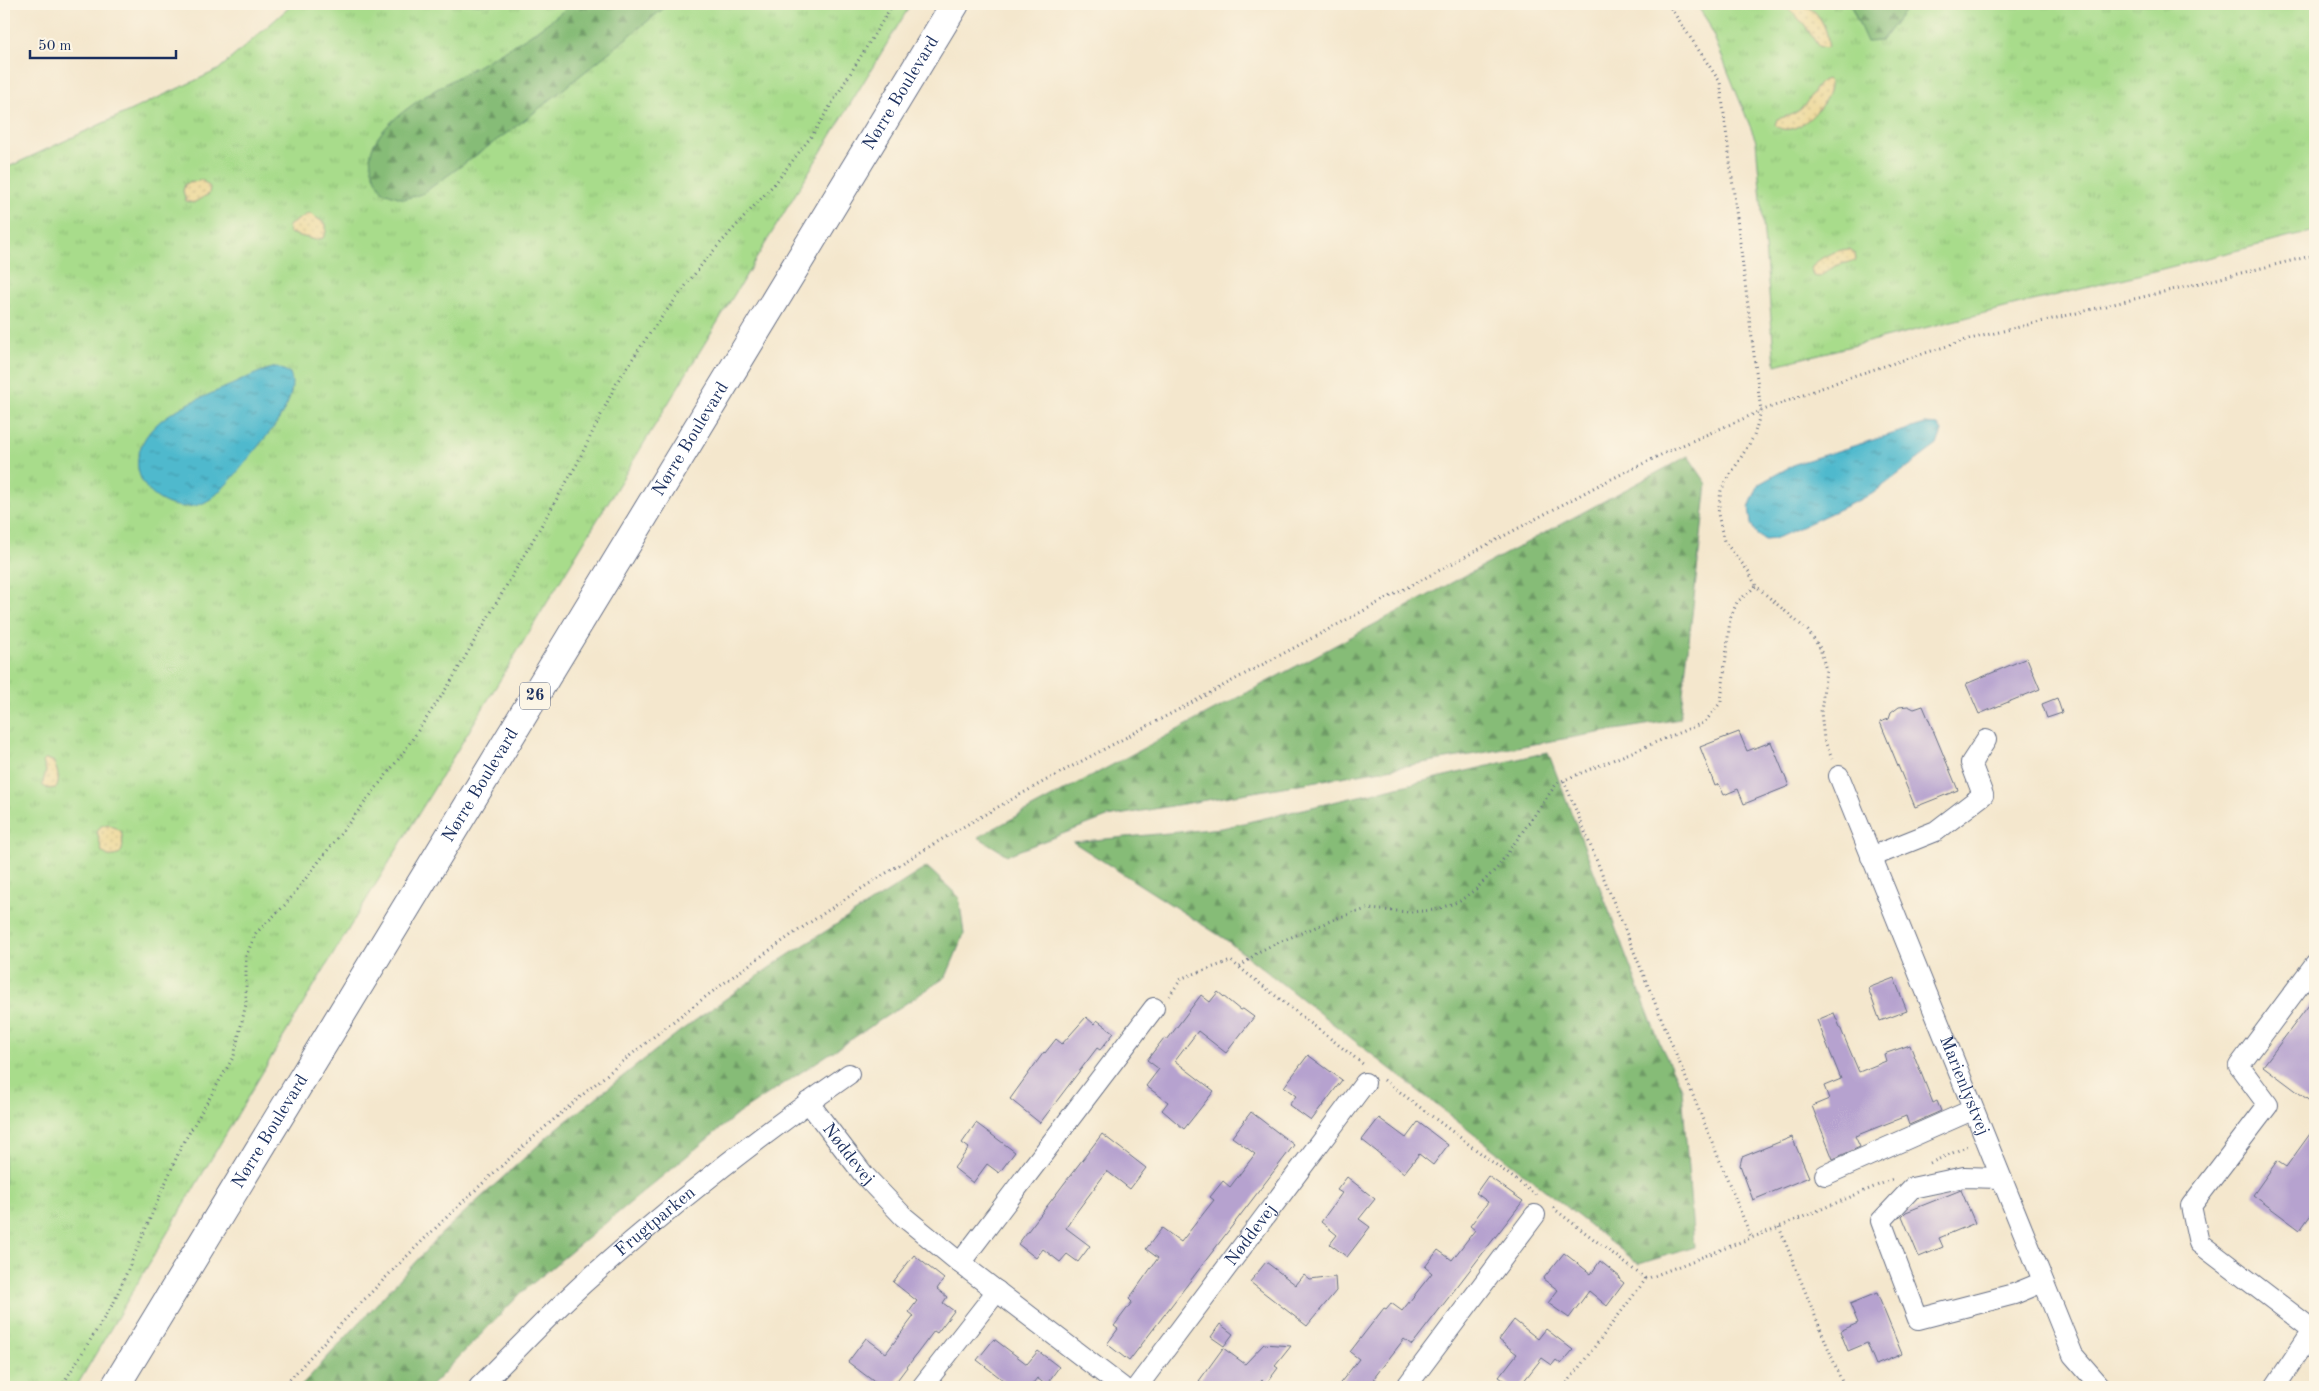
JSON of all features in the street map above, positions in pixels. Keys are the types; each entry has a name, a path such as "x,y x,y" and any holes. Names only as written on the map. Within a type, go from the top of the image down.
{"highway":[{"name":"Nørre Boulevard","path":"116,1387 956,4"}],"street":[{"path":"1871,857 1936,831 1983,795 1971,762 1986,740"},
{"name":"Marienlystvej","path":"1838,776 1984,1140 2073,1355 2101,1387"},
{"path":"2275,1387 2313,1330 2199,1243 2191,1206 2268,1105 2239,1066 2315,964"},
{"path":"960,1263 1154,1008"},
{"name":"Frugtparken","path":"479,1387 583,1284 672,1207 808,1102 849,1074"},
{"name":"Nøddevej","path":"1137,1387 1371,1076"},
{"name":"Nøddevej","path":"808,1102 864,1175 904,1217 960,1263 1122,1387"},
{"path":"1825,1175 1972,1110"},
{"path":"2000,1178 1964,1177 1912,1188 1881,1221 1918,1319 2014,1294 2043,1282"},
{"path":"1406,1387 1541,1206"},
{"path":"922,1387 997,1291"}],"path":[{"path":"61,1387 114,1302 181,1147 234,1056 246,1004 246,956 256,934 285,905 401,756 450,683 577,464 617,382 652,330 706,259 777,181 813,134 893,4"},
{"path":"1668,4 1720,82 1761,411 1754,436 1721,490 1718,514 1724,541 1749,572 1756,586 1808,631 1820,648 1826,670 1821,712 1824,739 1838,776"},
{"path":"283,1387 331,1334 431,1231 540,1131 667,1027 752,964 893,868 1014,797 1597,486 1670,450 1761,411 1853,376 1966,340 2315,255"},
{"path":"1240,967 1258,952 1277,942 1367,909 1411,912 1435,910 1460,901 1476,889 1497,868 1557,783 1705,722 1721,702 1730,620 1737,602 1756,586"},
{"path":"1564,781 1750,1237"},
{"path":"1154,1008 1161,1008 1182,978 1231,962 1240,967 1371,1076 1541,1206 1646,1279"},
{"path":"1922,1166 1984,1140"},
{"path":"1564,1387 1646,1279 1779,1227 1895,1178"},
{"path":"1779,1227 1844,1387"}],"green space":[{"path":"293,4 911,4 306,999 76,1387 4,1387 4,169 218,70"},
{"path":"571,4 669,4 525,120 422,194 404,199 383,192 372,170 371,152 382,132 396,118 412,105 450,81 529,35"},
{"path":"1696,4 2315,4 2315,231 1775,365 1756,141 1708,22"},
{"path":"1850,4 1910,4 1881,41 1867,42"},
{"path":"1688,456 1707,484 1680,719 1107,817 1007,855 978,837"},
{"path":"1548,752 1660,1044 1682,1089 1694,1247 1639,1264 1225,939 1073,842 1222,828"},
{"path":"927,867 959,897 964,934 946,977 739,1113 522,1292 430,1387 300,1387 443,1232 555,1130 679,1032 779,961"}],"sand":[{"path":"1788,4 1801,4 1813,10 1821,20 1827,33 1828,46 1825,48 1818,46 1804,24 1788,9"},
{"path":"1827,79 1830,82 1829,90 1819,109 1811,117 1792,129 1783,129 1775,125 1777,119 1793,114 1802,108 1816,87 1823,80"},
{"path":"202,180 210,187 209,194 193,203 186,201 183,191 185,184"},
{"path":"309,213 326,224 326,232 323,238 315,240 289,233 288,226"},
{"path":"1850,249 1855,253 1856,260 1835,266 1819,277 1813,276 1811,269 1822,258 1834,252"},
{"path":"46,759 53,761 56,767 58,779 56,788 48,789 42,785 46,771 43,762"},
{"path":"108,824 121,831 123,846 118,855 108,856 102,852 97,831 101,826"}],"water":[{"path":"277,367 290,373 292,382 284,411 236,474 216,495 197,505 184,507 171,505 150,492 142,482 138,470 138,457 142,443 160,421 198,399"},
{"path":"1925,424 1938,425 1942,431 1937,445 1872,494 1775,539 1765,540 1757,535 1751,524 1749,507 1759,484 1795,464"}],"building":[{"path":"2027,658 2040,689 1979,714 1966,684"},
{"path":"2057,698 2062,713 2047,718 2042,704"},
{"path":"1908,706 1914,709 1923,706 1958,790 1915,807 1880,722 1889,719 1891,713 1899,707"},
{"path":"1739,732 1747,751 1771,742 1789,786 1744,804 1738,789 1724,795 1719,784 1715,786 1700,747"},
{"path":"1894,978 1907,1011 1880,1021 1868,988"},
{"path":"1218,992 1240,1010 1243,1009 1254,1017 1226,1053 1198,1031 1175,1061 1214,1091 1184,1129 1162,1110 1168,1102 1146,1086 1159,1069 1147,1060 1164,1038 1167,1040 1201,995 1210,1002"},
{"path":"2315,997 2315,1105 2263,1066"},
{"path":"1834,1013 1859,1072 1886,1061 1884,1054 1910,1045 1933,1103 1937,1101 1941,1111 1909,1125 1906,1116 1855,1136 1860,1147 1833,1159 1812,1106 1829,1099 1824,1086 1841,1079 1817,1020"},
{"path":"1086,1017 1094,1024 1097,1020 1114,1033 1100,1050 1097,1048 1040,1123 1010,1099 1044,1052 1056,1039 1062,1044"},
{"path":"1308,1055 1342,1080 1311,1121 1289,1105 1296,1096 1284,1087"},
{"path":"1251,1112 1294,1145 1129,1361 1107,1344 1118,1329 1114,1326 1132,1302 1129,1299 1158,1258 1146,1249 1162,1228 1181,1242 1214,1200 1210,1197 1223,1181 1230,1187 1255,1154 1232,1137"},
{"path":"1379,1118 1406,1138 1418,1122 1448,1145 1433,1165 1419,1154 1404,1173 1362,1140"},
{"path":"976,1123 1015,1152 999,1173 987,1164 973,1183 954,1168 969,1148 962,1143"},
{"path":"2315,1127 2315,1209 2300,1230 2253,1195 2277,1161 2286,1167"},
{"path":"1102,1134 1146,1168 1130,1189 1107,1171 1075,1214 1066,1228 1090,1246 1078,1262 1067,1254 1060,1262 1043,1249 1036,1258 1018,1244"},
{"path":"1792,1137 1809,1177 1753,1200 1740,1165 1742,1157"},
{"path":"1488,1176 1523,1201 1412,1345 1404,1339 1374,1378 1386,1387 1337,1387 1359,1359 1350,1352 1384,1308 1386,1309 1391,1303 1402,1311 1432,1273 1425,1267 1438,1250 1452,1260 1475,1230 1470,1226 1488,1202 1476,1193"},
{"path":"1347,1177 1375,1199 1359,1219 1370,1227 1347,1257 1330,1244 1337,1235 1321,1222 1342,1193 1337,1190"},
{"path":"1961,1190 1975,1223 1939,1238 1943,1247 1919,1257 1902,1216 1906,1212"},
{"path":"1564,1253 1591,1274 1600,1261 1620,1277 1619,1279 1624,1283 1607,1306 1589,1291 1569,1318 1548,1303 1558,1290 1543,1279"},
{"path":"914,1255 944,1279 937,1289 947,1297 943,1303 954,1311 937,1333 934,1331 892,1387 881,1387 848,1362 866,1338 886,1353 914,1316 909,1312 917,1301 893,1282"},
{"path":"1266,1262 1296,1285 1304,1275 1310,1280 1335,1277 1336,1291 1307,1326 1250,1282"},
{"path":"1877,1293 1902,1354 1876,1365 1867,1343 1848,1351 1840,1331 1858,1323 1850,1304"},
{"path":"1514,1320 1538,1339 1546,1329 1573,1350 1561,1364 1556,1360 1552,1365 1542,1358 1519,1387 1513,1387 1499,1377 1517,1354 1499,1340"},
{"path":"1220,1324 1233,1334 1224,1346 1211,1337"},
{"path":"994,1339 1027,1364 1038,1351 1059,1367 1046,1385 1037,1378 1030,1387 1012,1387 977,1360"},
{"path":"1264,1344 1291,1346 1275,1366 1278,1368 1266,1384 1262,1380 1256,1387 1207,1387 1199,1381 1223,1348 1245,1364"}]}
